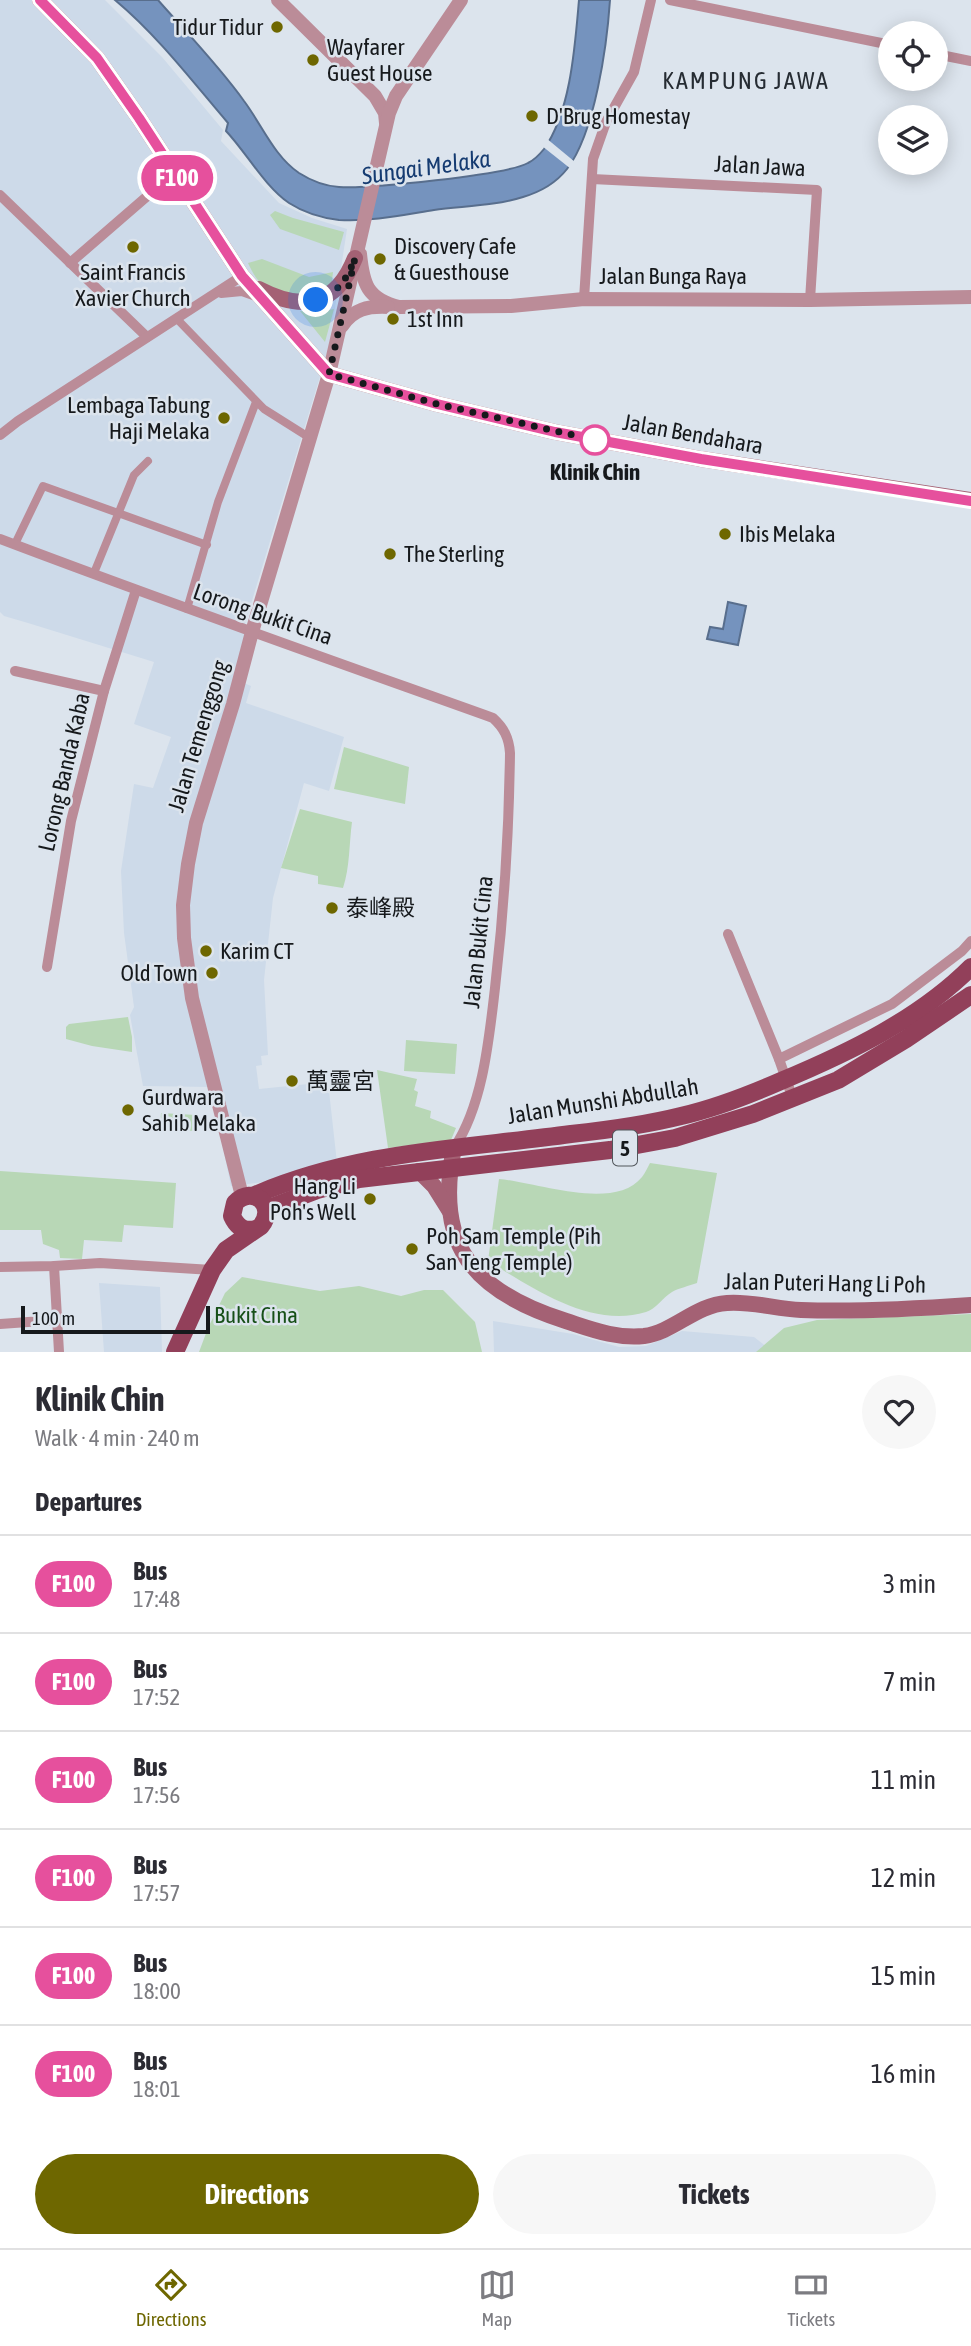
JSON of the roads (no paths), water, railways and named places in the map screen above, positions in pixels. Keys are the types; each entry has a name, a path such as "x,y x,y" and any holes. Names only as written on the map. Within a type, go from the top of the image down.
{"main road":[{"path":"40,0 97,58 244,279 329,374"},
{"path":"244,279 276,297 301,301 316,300 338,290 350,272 355,258"},
{"name":"Jalan Bendahara","path":"329,374 437,404 555,432 701,459 971,500"},
{"name":"Jalan Munshi Abdullah","path":"248,1196 299,1177 378,1157 572,1134 680,1117 744,1097 828,1062 899,1022 956,982 971,967"},
{"name":"Jalan Munshi Abdullah","path":"267,1209 317,1190 359,1179 610,1150 675,1139 752,1114 838,1080 971,995"},
{"name":"Jalan Puteri Hang Li Poh","path":"454,1148 450,1168 449,1210 462,1253 471,1266 490,1284 538,1311 613,1335 649,1335 695,1311 724,1303 745,1302 797,1310 897,1310 971,1305"},
{"path":"419,1171 434,1186 449,1210"},
{"path":"176,1352 212,1270 226,1250 265,1221 267,1209 263,1201 248,1196 233,1207 226,1250"},
{"path":"232,1216 239,1227 256,1229"}],"street":[{"path":"278,0 375,96 385,113 386,125"},
{"name":"Jalan Temenggong","path":"248,1196 192,998 184,938 183,905 196,823 329,374 386,125 396,96 461,0"},
{"path":"584,299 593,159 598,140 634,72 650,0"},
{"path":"670,0 878,42"},
{"path":"948,56 971,61"},
{"path":"375,96 387,101 396,96"},
{"path":"70,263 174,173"},
{"name":"Jalan Jawa","path":"592,179 817,190 810,300"},
{"path":"0,195 147,337"},
{"name":"Jalan Bunga Raya","path":"360,233 359,255 365,284 377,299 399,307 511,306 584,299 810,300 971,297"},
{"path":"0,435 147,337 244,279"},
{"path":"212,296 243,291 269,305"},
{"path":"339,330 350,315 359,310 399,307"},
{"path":"177,319 257,402 272,415 310,438"},
{"path":"187,609 218,502 257,402"},
{"path":"94,573 134,475 148,461"},
{"path":"15,544 43,486 207,545"},
{"name":"Lorong Bukit Cina","path":"0,538 187,609 492,718 506,734"},
{"name":"Lorong Banda Kaba","path":"47,967 71,821 104,691 136,590"},
{"path":"15,671 104,691"},
{"name":"Jalan Bukit Cina","path":"454,1148 469,1122 490,1030 507,867 510,753 506,734"},
{"path":"728,934 793,1099"},
{"path":"779,1059 892,1004 962,951 971,941"},
{"path":"0,1267 100,1263 212,1270"},
{"path":"54,1266 59,1352"},
{"path":"0,1324 56,1320"}],"water":[{"path":"115,0 158,0 224,75 251,110 275,149 290,166 303,176 323,184 354,187 466,176 515,168 528,163 544,149 553,134 566,97 579,0 610,0 606,40 592,112 577,153 558,179 536,192 501,202 386,218 351,220 313,214 280,196 226,131 228,123 188,75 146,28"},
{"path":"728,602 746,606 738,645 707,639 710,627 723,629"}],"place":[{"name":"Tidur Tidur","path":"277,27"},
{"name":"Wayfarer Guest House","path":"313,60"},
{"name":"D'Brug Homestay","path":"532,116"},
{"name":"Saint Francis Xavier Church","path":"133,247"},
{"name":"Discovery Cafe & Guesthouse","path":"380,259"},
{"name":"1st Inn","path":"393,319"},
{"name":"Lembaga Tabung Haji Melaka","path":"224,418"},
{"name":"Klinik Chin","path":"595,440"},
{"name":"Ibis Melaka","path":"725,534"},
{"name":"The Sterling","path":"390,554"},
{"name":"泰峰殿","path":"332,908"},
{"name":"Karim CT","path":"206,951"},
{"name":"Old Town","path":"212,973"},
{"name":"萬靈宮","path":"292,1081"},
{"name":"Gurdwara Sahib Melaka","path":"128,1110"},
{"name":"Hang Li Poh's Well","path":"370,1199"},
{"name":"Poh Sam Temple (Pih San Teng Temple)","path":"412,1249"}],"district":[{"name":"KAMPUNG JAWA","path":"746,80"}],"water label":[{"name":"Sungai Melaka","path":"426,167"}],"park label":[{"name":"Bukit Cina","path":"256,1315"}]}
